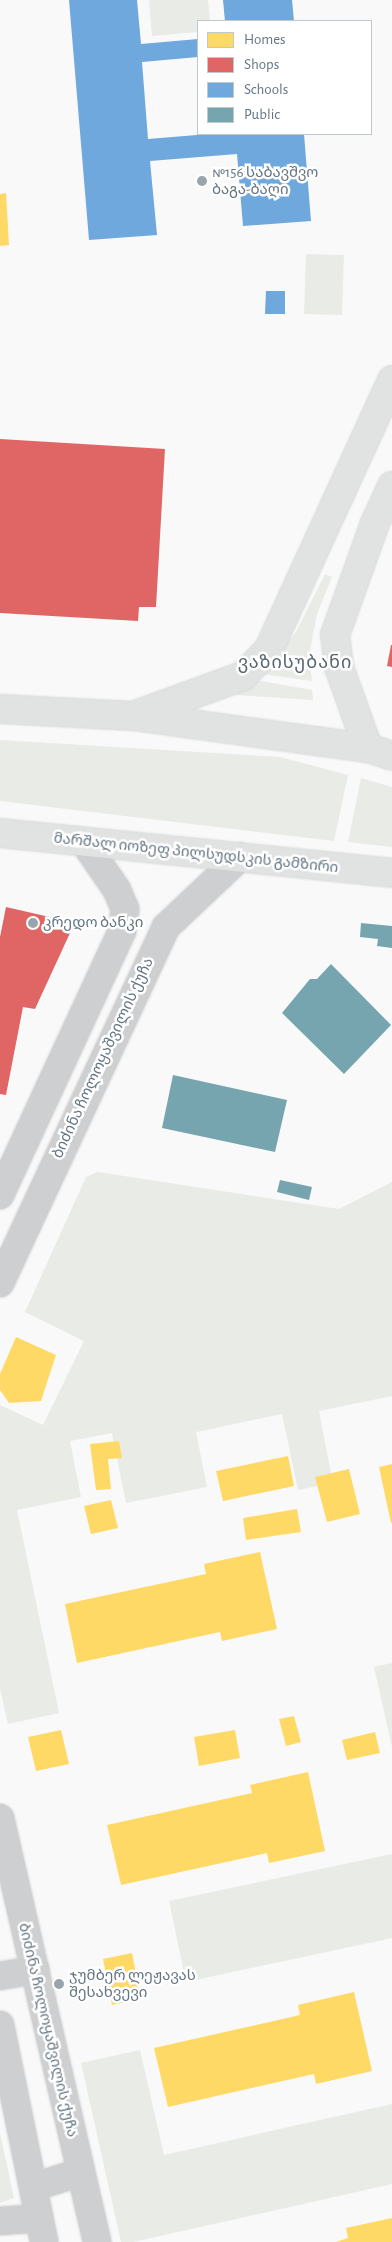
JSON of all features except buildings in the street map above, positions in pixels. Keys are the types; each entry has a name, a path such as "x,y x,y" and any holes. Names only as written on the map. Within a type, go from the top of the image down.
{"main road":[{"path":"134,716 243,676 269,649 392,380"},
{"path":"380,752 339,667 335,635 375,523 392,486"},
{"path":"0,709 134,716 380,752"},
{"name":"მარშალ იოზეფ პილსუდსკის გამზირი","path":"0,833 392,873"}],"street":[{"path":"0,1195 122,931 125,909 117,890 84,842"},
{"name":"ბიძინა ჩოლოყაშვილის ქუჩა","path":"0,1283 147,962 166,927 240,857"},
{"name":"ბიძინა ჩოლოყაშვილის ქუჩა","path":"0,1818 97,2242"},
{"path":"0,1976 34,1970"},
{"path":"0,2025 42,2230 0,2221"},
{"path":"34,2187 80,2172"}],"shaded area":[{"path":"149,0 208,0 210,20 197,20 197,32 152,36"},
{"path":"306,254 344,255 342,315 304,314"},
{"path":"325,574 332,577 317,614 309,656 312,681 262,674 296,632"},
{"path":"255,680 312,690 313,700 236,695"},
{"path":"0,740 280,757 348,775 334,841 0,801"},
{"path":"361,778 392,787 392,847 348,842"},
{"path":"98,1172 339,1209 392,1182 392,1396 319,1411 333,1483 298,1490 282,1414 196,1432 207,1487 126,1503 112,1433 70,1441 81,1497 17,1510 59,1713 8,1724 0,1689 0,1405 43,1425 84,1341 25,1312 86,1177"},
{"path":"392,1663 392,1747 374,1667"},
{"path":"392,1854 392,1938 186,1982 169,1901"},
{"path":"140,2050 164,2155 392,2104 392,2184 133,2242 121,2242 81,2063"},
{"path":"0,2133 14,2198 0,2203"}],"place":[{"name":"№156 საბავშვო ბაგა-ბაღი","path":"202,181"},
{"name":"კრედო ბანკი","path":"33,923"},
{"name":"ჯუმბერ ლეჟავას შესახვევი","path":"59,1984"}],"district":[{"name":"ვაზისუბანი","path":"295,663"}]}
